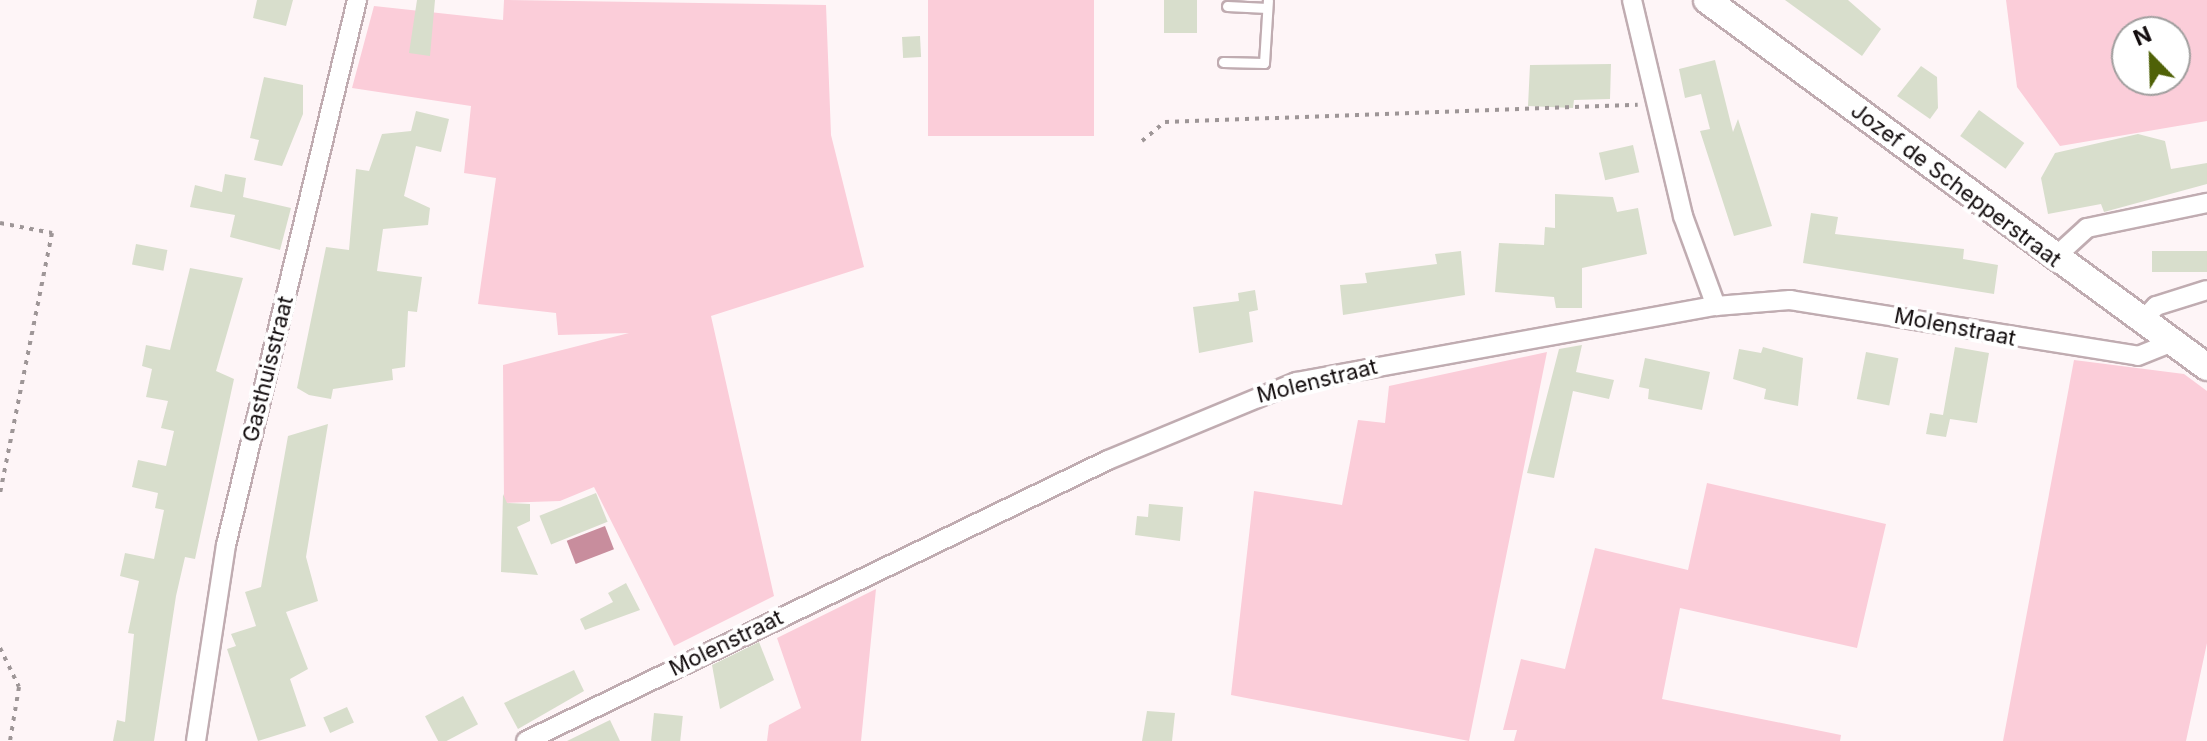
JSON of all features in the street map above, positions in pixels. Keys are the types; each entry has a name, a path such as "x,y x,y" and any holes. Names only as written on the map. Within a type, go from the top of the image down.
{"main road":[{"name":"Jozef de Schepperstraat","path":"1707,0 2053,259 2207,367"}],"street":[{"name":"Gasthuisstraat","path":"196,741 226,545 357,0"},
{"path":"1632,0 1683,216 1716,306"},
{"path":"2053,259 2087,228 2207,203"},
{"path":"2143,320 2156,306 2207,290"},
{"name":"Molenstraat","path":"526,741 1244,399 1455,350 1716,306 1849,306 2138,356 2172,342"}],"lane":[{"path":"1223,62 1264,63 1268,4 1227,6"}],"path":[{"path":"1142,141 1165,122 1656,104"},
{"path":"0,223 52,233 0,493"},
{"path":"0,648 19,687 10,741"}],"shaded area":[{"path":"504,0 826,5 831,135 864,267 711,316 774,596 674,646 594,487 560,501 504,503 503,365 629,333 558,335 556,313 478,304 496,178 464,173 471,106 352,88 374,6 503,20"},
{"path":"928,0 1094,0 1094,136 928,136"},
{"path":"2006,0 2207,0 2207,121 2060,146 2017,87"},
{"path":"1547,352 1469,741 1231,695 1254,491 1342,505 1358,420 1385,423 1389,386"},
{"path":"2074,360 2184,374 2207,391 2207,643 2186,741 2003,741"},
{"path":"1707,483 1886,524 1857,648 1680,608 1662,699 1841,735 1840,741 1514,741 1517,730 1503,730 1521,659 1565,669 1595,548 1688,570"},
{"path":"605,526 614,549 576,564 567,541"},
{"path":"876,589 861,741 767,741 769,725 801,708 777,638"}],"building":[{"path":"257,0 293,0 286,26 253,18"},
{"path":"417,0 435,0 430,56 409,53"},
{"path":"1164,0 1197,0 1197,33 1164,33"},
{"path":"1785,0 1848,0 1881,29 1862,56"},
{"path":"920,36 921,57 903,58 902,37"},
{"path":"1715,60 1733,132 1738,119 1772,226 1734,236 1700,131 1710,129 1701,94 1685,98 1679,69"},
{"path":"1611,64 1610,99 1574,100 1573,108 1528,106 1530,65"},
{"path":"1921,66 1937,77 1938,108 1930,119 1897,96"},
{"path":"264,77 303,85 303,114 282,166 254,160 259,140 250,138"},
{"path":"1979,110 2024,143 2005,169 1960,136"},
{"path":"416,111 449,119 441,152 416,146 404,196 430,208 428,225 383,229 377,271 422,277 417,312 408,311 405,367 392,369 393,380 333,389 331,399 309,395 297,388 326,247 349,250 356,169 369,171 382,134 411,131"},
{"path":"2138,134 2165,141 2171,169 2207,163 2207,184 2104,212 2101,204 2048,214 2041,178 2055,153"},
{"path":"1633,145 1639,172 1605,180 1599,153"},
{"path":"225,174 246,178 243,197 291,208 280,250 230,237 235,215 190,207 195,185 222,192"},
{"path":"1555,194 1613,197 1617,212 1638,208 1647,254 1582,268 1582,308 1556,308 1554,297 1495,292 1499,243 1544,245 1545,227 1555,228"},
{"path":"1811,213 1838,217 1835,234 1964,249 1963,259 1998,265 1994,294 1803,263"},
{"path":"136,244 167,250 163,271 132,265"},
{"path":"1461,251 1465,295 1343,315 1340,285 1367,283 1365,273 1437,264 1435,254"},
{"path":"2152,251 2207,251 2207,272 2152,272"},
{"path":"190,268 243,278 216,371 234,379 195,559 185,557 176,596 154,741 113,741 117,720 125,722 134,634 128,633 139,581 120,576 125,553 154,559 164,510 155,508 158,493 132,487 138,460 166,466 174,431 161,428 168,401 146,397 152,369 142,366 146,345 170,350"},
{"path":"1255,290 1258,310 1249,312 1253,342 1199,353 1193,307 1239,301 1238,293"},
{"path":"1582,345 1576,372 1614,380 1609,399 1573,391 1554,478 1527,473 1559,349"},
{"path":"1763,347 1803,358 1798,406 1764,399 1766,389 1733,379 1739,349 1761,353"},
{"path":"1955,347 1989,353 1977,423 1950,419 1946,437 1926,434 1930,413 1943,415"},
{"path":"1866,352 1898,358 1889,405 1857,399"},
{"path":"1645,358 1710,372 1702,410 1648,399 1649,389 1639,387"},
{"path":"328,424 306,557 318,601 286,612 308,669 290,679 306,726 258,741 227,649 236,646 231,634 256,626 245,592 261,587 288,436"},
{"path":"596,493 608,522 551,545 539,516"},
{"path":"503,494 507,503 530,504 530,521 517,527 538,575 501,572"},
{"path":"1149,504 1183,507 1180,541 1135,535 1137,516 1148,517"},
{"path":"626,583 640,610 585,630 580,619 613,602 608,593"},
{"path":"759,642 774,680 720,709 712,665"},
{"path":"574,670 584,691 518,729 504,703"},
{"path":"463,696 478,724 447,741 438,741 425,716"},
{"path":"347,707 354,723 330,733 323,718"},
{"path":"1147,711 1175,713 1172,741 1142,741"},
{"path":"654,713 683,716 680,741 651,741"},
{"path":"610,720 620,741 567,741"}]}
